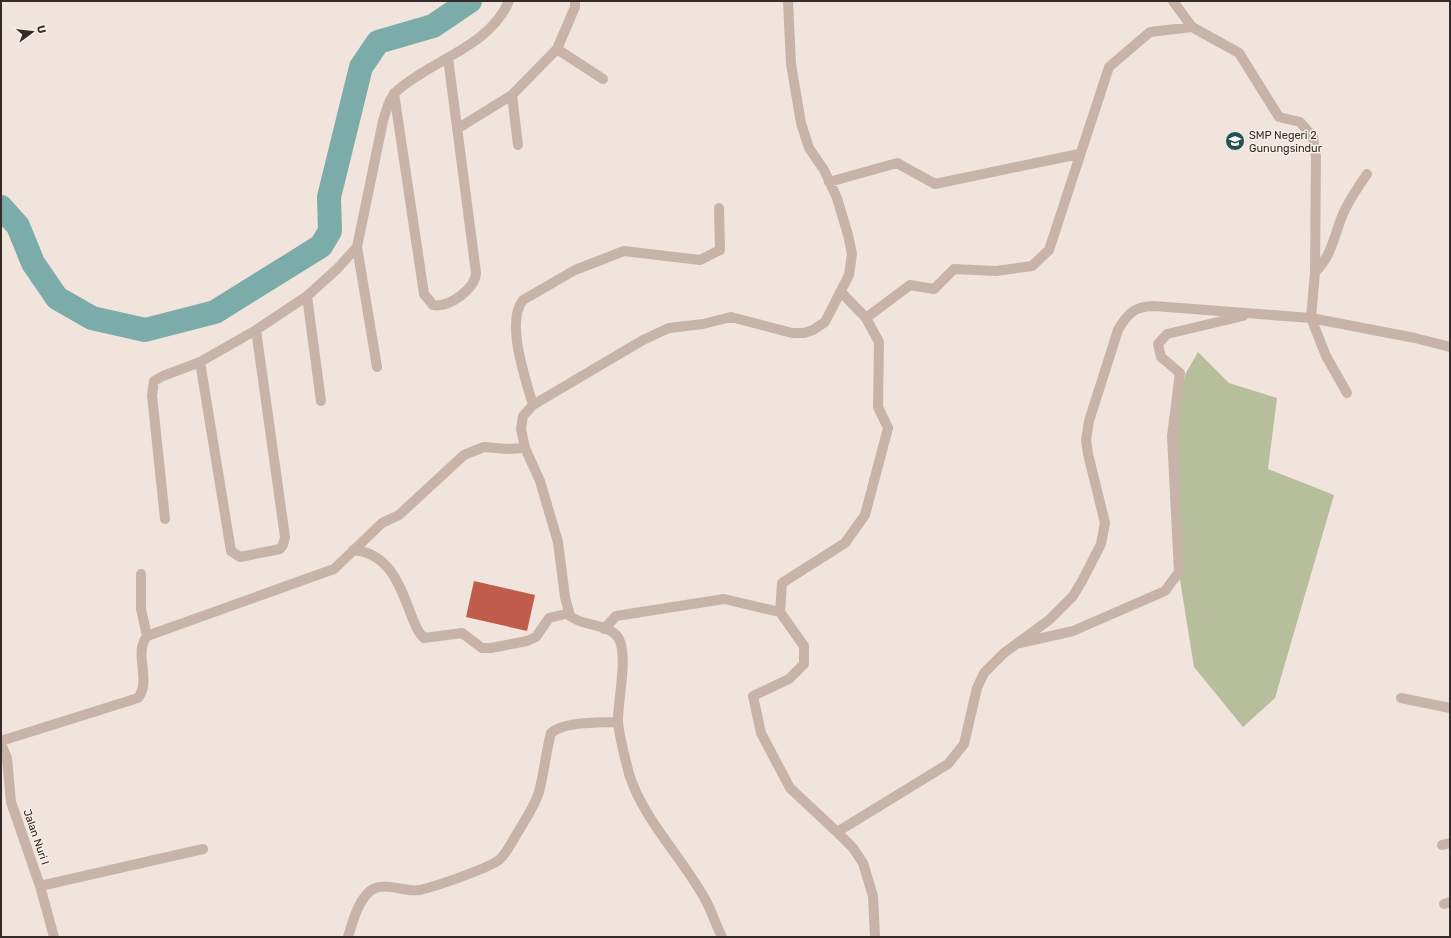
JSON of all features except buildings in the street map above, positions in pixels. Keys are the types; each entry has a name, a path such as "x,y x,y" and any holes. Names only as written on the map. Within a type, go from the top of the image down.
{"street":[{"path":"377,367 357,247 388,105 394,93 484,36 499,20 509,1"},
{"path":"457,129 512,95 557,49 575,7 576,1"},
{"path":"722,937 706,901 641,801 629,773 618,722 622,654 618,638 614,633 578,621 569,613 558,542 540,481 525,448 521,429 523,416 532,405 643,340 669,328 703,324 731,317 792,333 804,333 813,330 825,322 849,275 852,254 837,198 824,170 809,148 801,123 791,64 788,1"},
{"path":"1173,1 1192,27 1239,53 1279,117 1300,122 1313,137 1316,158 1315,272 1311,318 1326,356 1347,393"},
{"path":"866,318 910,285 934,289 954,269 996,271 1032,266 1049,250 1079,154 1109,67 1150,32 1192,27"},
{"path":"557,49 603,79"},
{"path":"394,93 424,294 428,301 435,306 455,299 470,290 476,278 448,58"},
{"path":"512,95 518,145"},
{"path":"829,182 897,163 934,184 1079,154"},
{"path":"1315,272 1322,265 1329,254 1343,213 1366,174"},
{"path":"532,405 515,326 518,306 523,300 575,270 624,251 700,260 720,250 719,208"},
{"path":"166,519 152,395 154,381 200,362 256,330 307,296 337,270 357,247"},
{"path":"841,292 866,318 879,342 878,407 888,428 865,515 846,543 782,583 780,612 804,646 804,664 789,679 753,696 761,733 790,788 837,832 863,863 869,880 876,916 875,937"},
{"path":"307,296 321,401"},
{"path":"837,832 948,764 964,744 978,688 984,673 1004,653 1049,620 1073,596 1082,581 1101,544 1105,523 1086,440 1088,421 1118,330 1125,318 1140,307 1148,306 1311,318 1450,347"},
{"path":"1016,644 1073,631 1165,591 1179,572 1172,436 1180,373 1161,357 1158,344 1167,334 1251,314"},
{"path":"200,362 231,551 240,557 280,549 286,537 256,330"},
{"path":"1,743 138,698 143,686 142,644 147,636 334,569 382,523 399,516 464,455 484,447 507,449 525,448"},
{"path":"353,550 372,555 388,566 399,583 418,631 424,638 462,633 482,648 491,648 532,639 539,634 549,618 569,613"},
{"path":"141,574 141,610 147,636"},
{"path":"604,629 616,616 724,599 780,612"},
{"path":"1401,698 1450,708"},
{"path":"348,937 362,901 371,891 387,886 409,890 420,890 452,880 499,860 506,852 524,822 539,793 550,733 554,729 578,724 618,722"},
{"name":"Jalan Nuri I","path":"1,743 7,758 11,802 40,886 54,937"},
{"path":"40,886 203,849"}],"green space":[{"path":"1198,352 1229,383 1277,398 1268,469 1334,495 1275,698 1243,727 1194,667 1180,580 1172,420 1186,373"}],"waterway":[{"path":"1,207 18,226 33,263 57,298 92,318 145,330 215,312 321,246 330,231 329,197 361,67 378,42 433,26 470,1"}],"place":[{"name":"SMP Negeri 2 Gunungsindur","path":"1235,141"}]}
